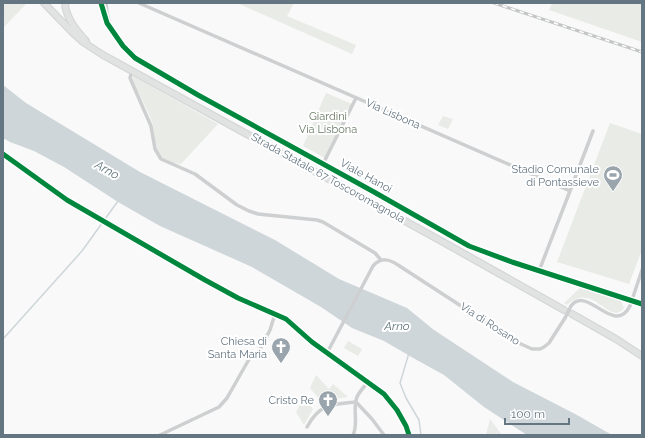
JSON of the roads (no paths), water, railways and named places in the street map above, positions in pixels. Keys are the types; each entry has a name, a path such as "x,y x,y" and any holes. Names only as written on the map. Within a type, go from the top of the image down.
{"main road":[{"name":"Strada Statale 67 Toscoromagnola","path":"44,3 72,32 91,47 564,310"},
{"name":"Strada Statale 67 Toscoromagnola","path":"65,3 70,21 91,47"},
{"path":"3,154 67,200 238,298 286,319 327,353 384,394 391,401 402,418 409,435"},
{"path":"572,314 616,339 642,356"}],"street":[{"name":"Viale Hanoi","path":"101,3 105,18 123,46 135,58 150,68 469,246 631,301"},
{"name":"Viale Hanoi","path":"106,3 112,30"},
{"name":"Via Lisbona","path":"140,3 570,191"},
{"path":"132,71 130,78 151,126 155,149 161,159 195,174 237,205 249,211 258,214 317,220 323,222 378,255 381,260 375,264 368,275 327,353"},
{"path":"323,164 356,98"},
{"path":"539,270 593,130"},
{"name":"Via di Rosano","path":"381,260 389,260 398,265 504,334 532,349 540,349 549,343 571,306 576,301 583,300 609,314 617,316 622,315 627,311 631,301"},
{"path":"642,270 631,301 642,304"},
{"path":"160,435 219,407 227,398 252,354 259,351 270,330 275,314"},
{"path":"353,435 356,426 357,397 368,382"},
{"path":"307,427 315,415 324,408 339,403 356,402"},
{"path":"356,402 372,419 384,435"}],"water":[{"name":"Arno","path":"3,85 26,103 140,172 275,240 339,279 407,308 434,330 513,382 612,435 527,435 484,407 444,375 384,341 352,328 321,307 252,267 160,226 118,202 64,167 34,151 3,138"}],"waterway":[{"path":"3,339 82,251 118,201"},
{"path":"409,353 400,383 406,398 419,420 421,435"}],"railway":[{"path":"494,3 642,52"}],"place":[{"name":"Stadio Comunale di Pontassieve","path":"613,192"},
{"name":"Chiesa di Santa Maria","path":"281,364"},
{"name":"Cristo Re","path":"328,417"}],"park label":[{"name":"Giardini Via Lisbona","path":"328,122"}]}
